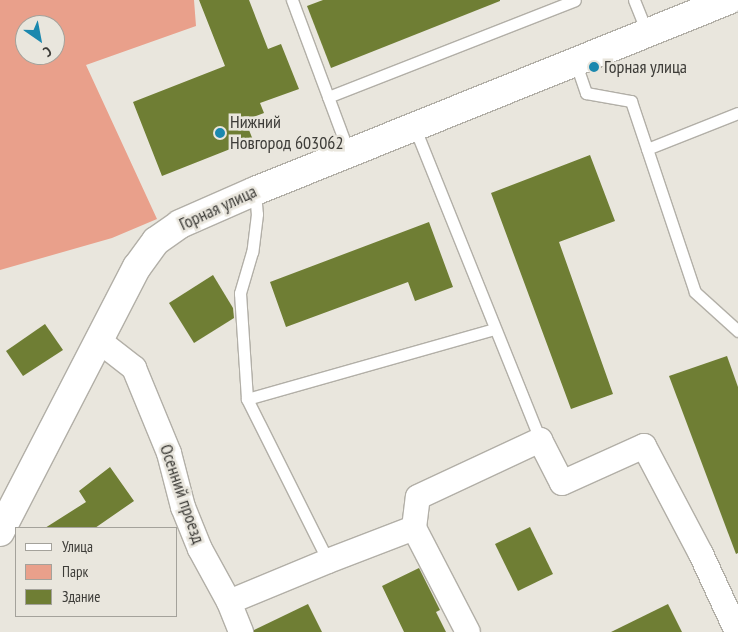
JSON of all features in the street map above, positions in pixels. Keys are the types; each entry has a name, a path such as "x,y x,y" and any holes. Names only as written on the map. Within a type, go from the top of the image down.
{"main road":[{"name":"Горная улица","path":"0,532 137,267 156,241 180,224 255,191 729,0"}],"street":[{"name":"Осенний проезд","path":"98,340 134,368 170,453 183,507 200,549 229,602 241,632"},
{"path":"468,632 414,528 418,496 540,440 562,483 644,446 702,554 737,632"},
{"path":"229,602 414,528"}],"lane":[{"path":"292,0 349,153"},
{"path":"328,97 575,0"},
{"path":"634,0 647,32"},
{"path":"575,61 586,93 631,101 695,292 738,331"},
{"path":"647,149 738,113"},
{"path":"414,126 540,440"},
{"path":"255,191 257,214 252,252 240,292 247,399 328,561"},
{"path":"247,399 494,329"}],"green space":[{"path":"0,0 194,0 196,26 86,65 157,219 112,238 0,270"}],"building":[{"path":"199,0 249,0 268,49 281,44 299,89 260,103 264,113 245,120 253,140 162,176 133,102 225,66"},
{"path":"323,0 500,1 331,68 307,6"},
{"path":"590,155 615,221 559,242 613,394 571,409 491,193"},
{"path":"429,222 453,287 415,301 408,282 286,327 270,282"},
{"path":"213,275 233,308 234,318 194,343 169,303"},
{"path":"45,324 63,350 23,376 6,351"},
{"path":"727,356 738,387 738,553 736,554 669,376"},
{"path":"110,467 134,501 96,527 47,527 86,502 79,491"},
{"path":"530,527 553,574 518,591 495,544"},
{"path":"419,568 440,610 436,612 446,632 404,632 382,586"},
{"path":"308,604 322,632 254,632 254,630"},
{"path":"668,604 682,632 611,632"}],"place":[{"name":"Горная улица","path":"594,67"},
{"name":"Нижний Новгород 603062","path":"220,133"}]}
